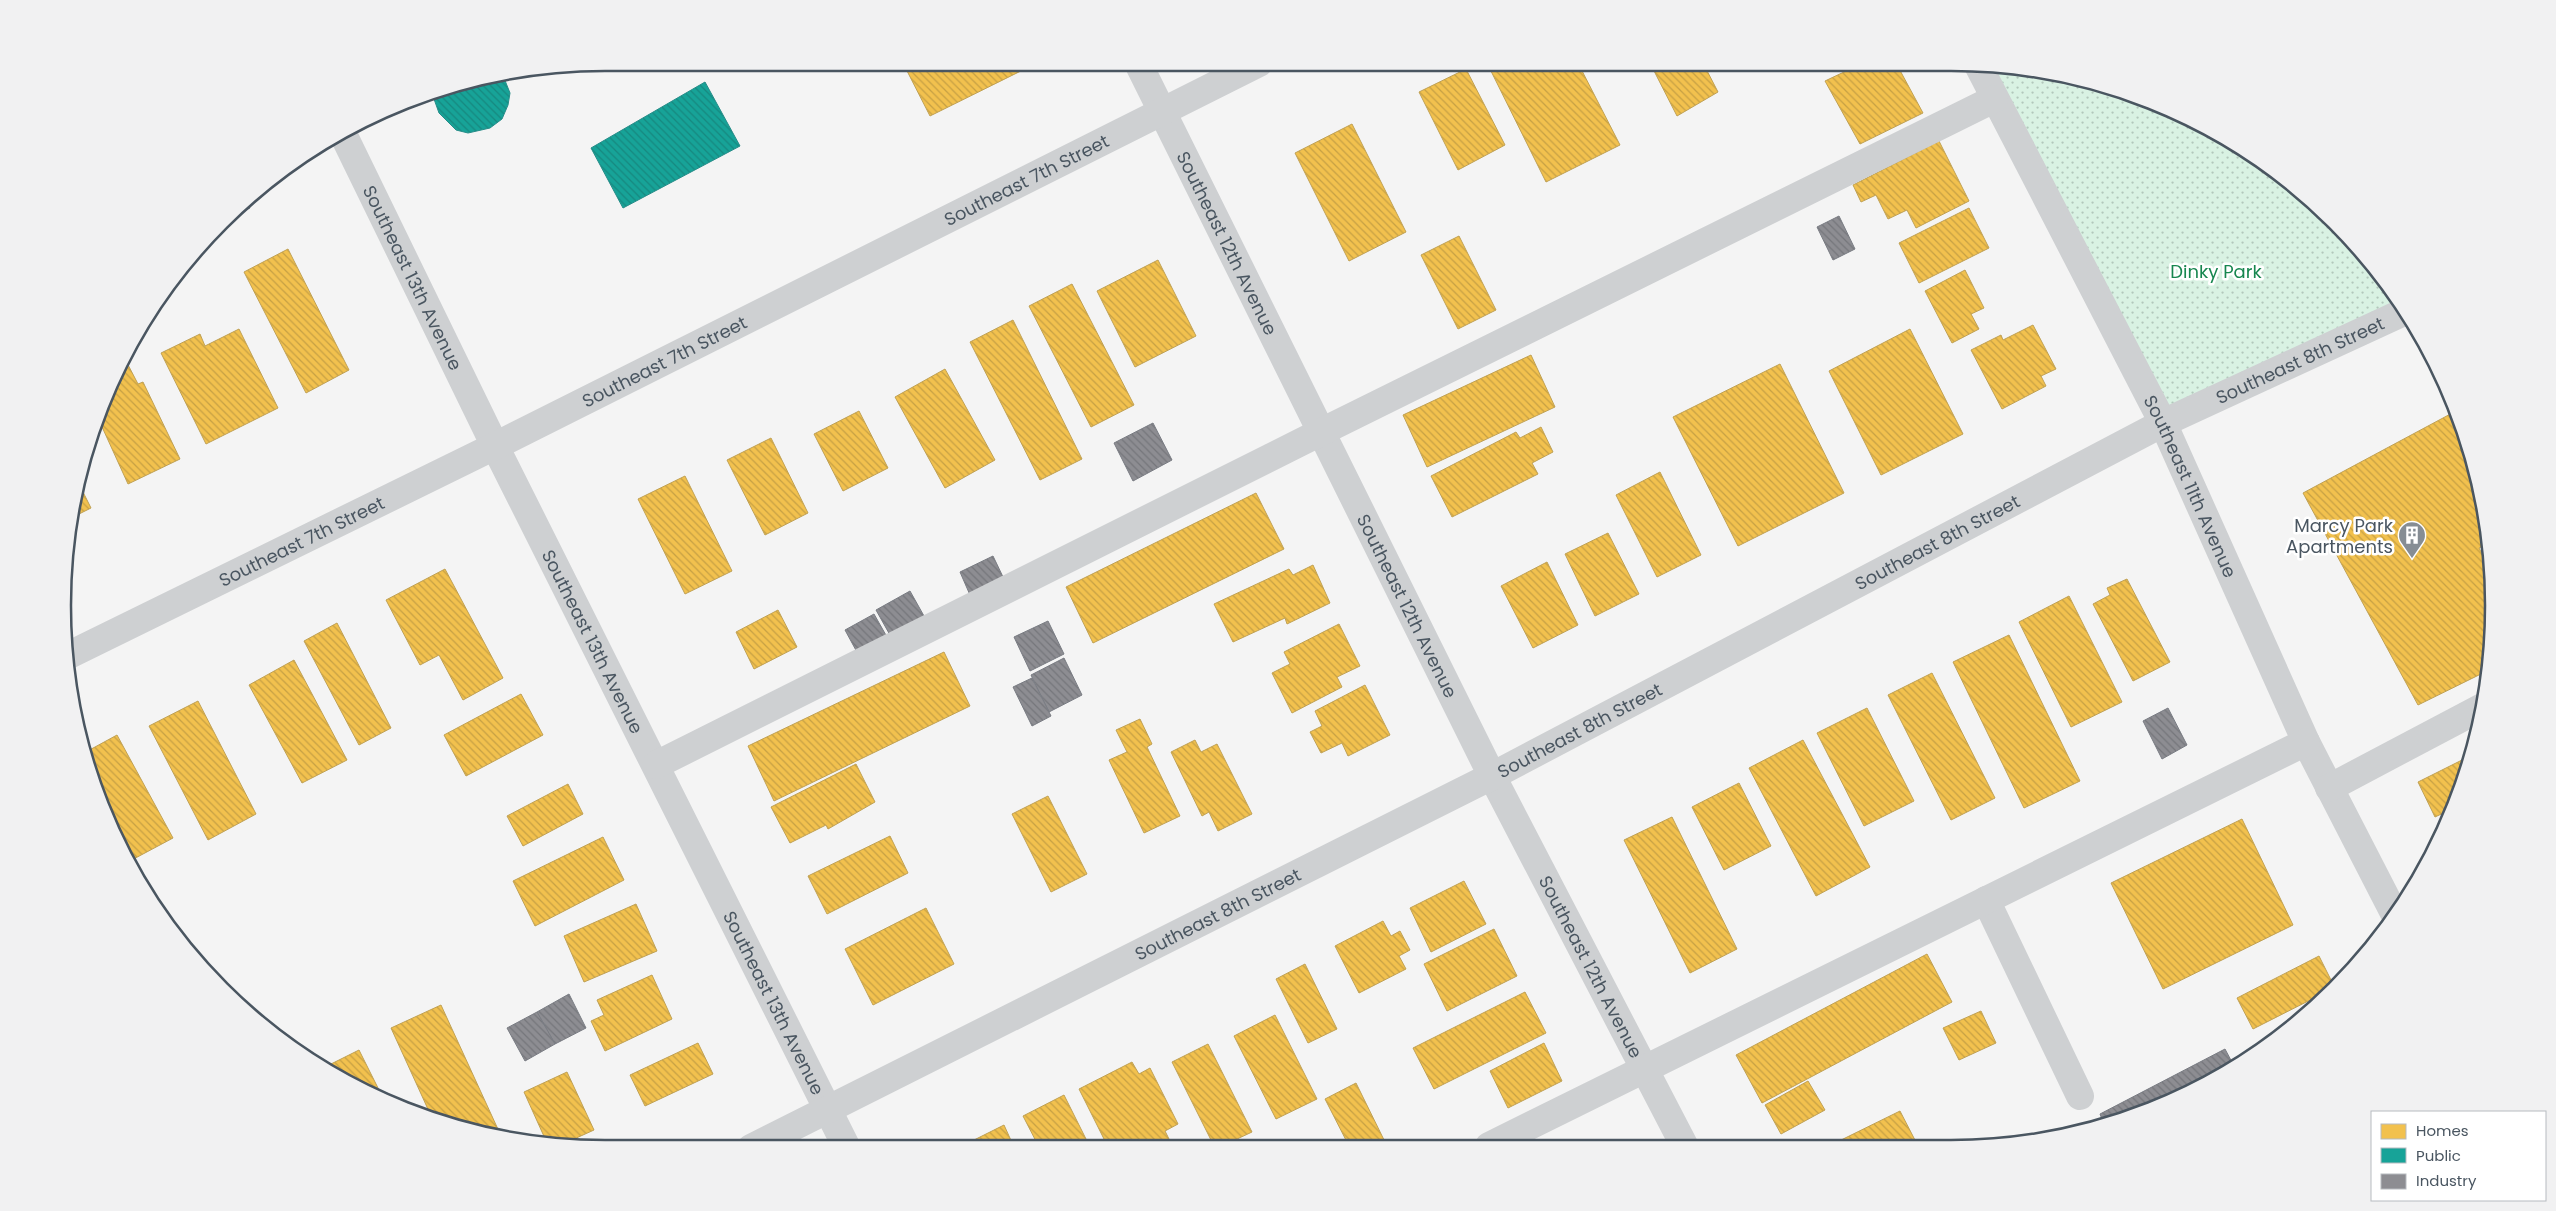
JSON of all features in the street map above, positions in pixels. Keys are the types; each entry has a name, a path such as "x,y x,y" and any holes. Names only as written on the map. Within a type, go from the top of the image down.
{"street":[{"name":"Southeast 12th Avenue","path":"1142,71 1492,776 1681,1140"},
{"name":"Southeast 7th Street","path":"74,653 495,446 1242,71"},
{"name":"Southeast 11th Avenue","path":"1981,72 2163,423 2306,742 2391,907"},
{"path":"656,765 1321,432 1994,99"},
{"name":"Southeast 13th Avenue","path":"345,139 495,446 842,1140"},
{"name":"Southeast 8th Street","path":"767,1140 1492,776 2163,423 2398,314"},
{"path":"2329,788 2474,711"},
{"path":"1501,1140 2306,742"},
{"path":"1986,900 2080,1096"}],"green space":[{"name":"Dinky Park","path":"1989,72 2020,76 2089,89 2155,112 2187,126 2218,143 2247,161 2303,204 2352,253 2394,308 2163,423"}],"building: Homes":[{"path":"907,71 1021,71 930,116"},
{"path":"1462,71 1467,71 1505,145 1458,170 1419,92"},
{"path":"1491,71 1582,71 1620,145 1546,182"},
{"path":"1654,71 1707,71 1718,92 1677,116"},
{"path":"1846,71 1900,71 1923,113 1860,144 1825,81"},
{"path":"1352,124 1406,232 1349,261 1295,153"},
{"path":"1939,141 1969,201 1916,228 1907,210 1888,219 1876,195 1861,202 1853,185"},
{"path":"1969,208 1989,248 1919,283 1899,243"},
{"path":"1459,236 1496,310 1458,329 1421,255"},
{"path":"288,249 349,370 306,393 244,272"},
{"path":"1158,260 1196,336 1135,367 1097,291"},
{"path":"1965,270 1984,308 1971,314 1979,329 1952,343 1925,291"},
{"path":"1072,284 1134,405 1091,427 1029,306"},
{"path":"1013,320 1082,459 1040,480 970,342"},
{"path":"2033,325 2056,369 2041,376 2046,386 2002,409 1971,350 2001,335 2003,340"},
{"path":"239,329 278,408 206,444 161,353 200,334 205,346"},
{"path":"1910,329 1963,434 1881,475 1829,371"},
{"path":"1531,355 1555,407 1427,467 1403,415"},
{"path":"1780,364 1844,493 1738,546 1673,417"},
{"path":"128,365 138,384 143,382 180,459 128,484 102,428"},
{"path":"945,369 995,460 945,488 895,397"},
{"path":"859,411 888,468 843,491 814,434"},
{"name":"Marcy Park Apartments","path":"2449,415 2467,467 2480,536 2481,547 2479,548 2482,554 2484,571 2485,606 2480,674 2418,705 2303,493"},
{"path":"1541,427 1553,452 1532,463 1538,474 1452,517 1431,476 1516,432 1520,438"},
{"path":"771,438 808,513 765,535 727,460"},
{"path":"1660,472 1701,555 1657,577 1616,495"},
{"path":"685,476 732,571 685,594 638,499"},
{"path":"84,493 91,508 80,514"},
{"path":"1256,493 1284,549 1093,643 1066,587"},
{"path":"1608,533 1639,594 1595,616 1565,554"},
{"path":"1547,562 1578,625 1533,648 1501,586"},
{"path":"1313,565 1330,603 1287,624 1285,618 1233,642 1214,604 1289,569 1293,575"},
{"path":"445,569 503,678 463,700 439,655 420,665 386,600"},
{"path":"2127,579 2170,662 2133,681 2093,604 2110,595 2107,588"},
{"path":"2069,596 2122,702 2071,727 2019,622"},
{"path":"778,610 797,647 754,669 736,632"},
{"path":"337,623 391,728 359,745 304,641"},
{"path":"1339,624 1360,666 1337,677 1342,687 1292,713 1272,673 1290,664 1284,652"},
{"path":"2009,635 2080,781 2024,808 1953,662"},
{"path":"944,652 970,706 774,801 748,746"},
{"path":"294,660 347,760 302,783 249,685"},
{"path":"1932,673 1995,798 1951,820 1888,695"},
{"path":"1365,685 1390,735 1348,756 1342,743 1321,753 1310,732 1322,726 1315,711"},
{"path":"521,694 543,735 466,776 444,735"},
{"path":"198,701 256,814 208,840 149,726"},
{"path":"1867,708 1914,801 1864,826 1817,733"},
{"path":"1140,719 1152,744 1147,747 1180,816 1144,833 1109,760 1127,752 1116,730"},
{"path":"117,735 173,838 135,858 112,810 91,749"},
{"path":"1195,740 1201,752 1217,744 1252,814 1218,831 1209,812 1202,816 1171,752"},
{"path":"1803,740 1870,867 1816,896 1749,768"},
{"path":"2462,760 2442,813 2435,817 2418,782"},
{"path":"856,764 875,802 828,829 826,825 790,843 771,807"},
{"path":"1739,783 1771,846 1724,870 1692,807"},
{"path":"568,784 583,814 523,846 507,816"},
{"path":"1048,796 1087,874 1051,892 1012,814"},
{"path":"1672,817 1737,949 1690,973 1624,840"},
{"path":"2242,819 2293,925 2163,989 2111,883"},
{"path":"890,836 908,873 827,914 808,876"},
{"path":"603,837 624,880 535,926 513,881"},
{"path":"1464,881 1486,924 1431,952 1410,908"},
{"path":"636,904 657,951 584,982 564,936"},
{"path":"926,908 954,964 873,1005 845,949"},
{"path":"1383,921 1391,936 1400,931 1410,950 1399,956 1406,969 1359,993 1335,946"},
{"path":"1494,929 1517,976 1447,1011 1424,964"},
{"path":"1927,954 1952,1002 1762,1103 1736,1055"},
{"path":"2319,956 2331,980 2310,1000 2253,1029 2237,998"},
{"path":"1305,964 1337,1029 1308,1043 1276,979"},
{"path":"652,975 672,1019 605,1051 591,1021 604,1015 597,1000"},
{"path":"1525,992 1546,1033 1434,1089 1413,1048"},
{"path":"441,1005 498,1128 467,1122 428,1109 391,1028"},
{"path":"1981,1011 1996,1043 1959,1060 1943,1028"},
{"path":"1275,1015 1317,1099 1276,1119 1234,1036"},
{"path":"698,1043 713,1074 645,1106 630,1075"},
{"path":"1544,1043 1562,1081 1508,1108 1490,1071"},
{"path":"1208,1044 1252,1132 1235,1140 1211,1140 1172,1062"},
{"path":"359,1050 379,1089 369,1085 331,1064"},
{"path":"1132,1062 1139,1074 1150,1068 1178,1124 1165,1131 1170,1140 1104,1140 1079,1089"},
{"path":"567,1072 594,1130 574,1139 544,1136 524,1092"},
{"path":"1808,1081 1825,1110 1781,1134 1765,1105"},
{"path":"1356,1083 1384,1140 1346,1140 1325,1099"},
{"path":"1064,1095 1086,1140 1035,1140 1023,1116"},
{"path":"1900,1111 1915,1140 1841,1140"},
{"path":"1004,1125 1011,1140 974,1140"}],"building: Public":[{"path":"505,81 510,93 508,105 502,119 490,128 468,133 456,130 439,113 434,100 467,89"},
{"path":"705,82 740,146 623,208 591,148"}],"building: Industry":[{"path":"1839,216 1855,249 1833,260 1817,227"},
{"path":"1153,423 1172,460 1133,481 1114,443"},
{"path":"993,556 1004,579 970,595 960,572"},
{"path":"910,591 924,616 890,635 876,610"},
{"path":"874,614 887,637 858,654 845,630"},
{"path":"1048,621 1064,654 1030,671 1014,637"},
{"path":"1064,658 1082,695 1049,712 1031,675"},
{"path":"1032,678 1051,716 1032,726 1013,687"},
{"path":"2168,708 2187,745 2162,759 2143,721"},
{"path":"569,994 586,1028 555,1044 537,1012"},
{"path":"537,1012 555,1044 525,1061 507,1028"},
{"path":"2225,1049 2231,1060 2187,1085 2155,1099 2101,1118 2100,1114"}],"place":[{"name":"Marcy Park Apartments","path":"2412,559"}]}
